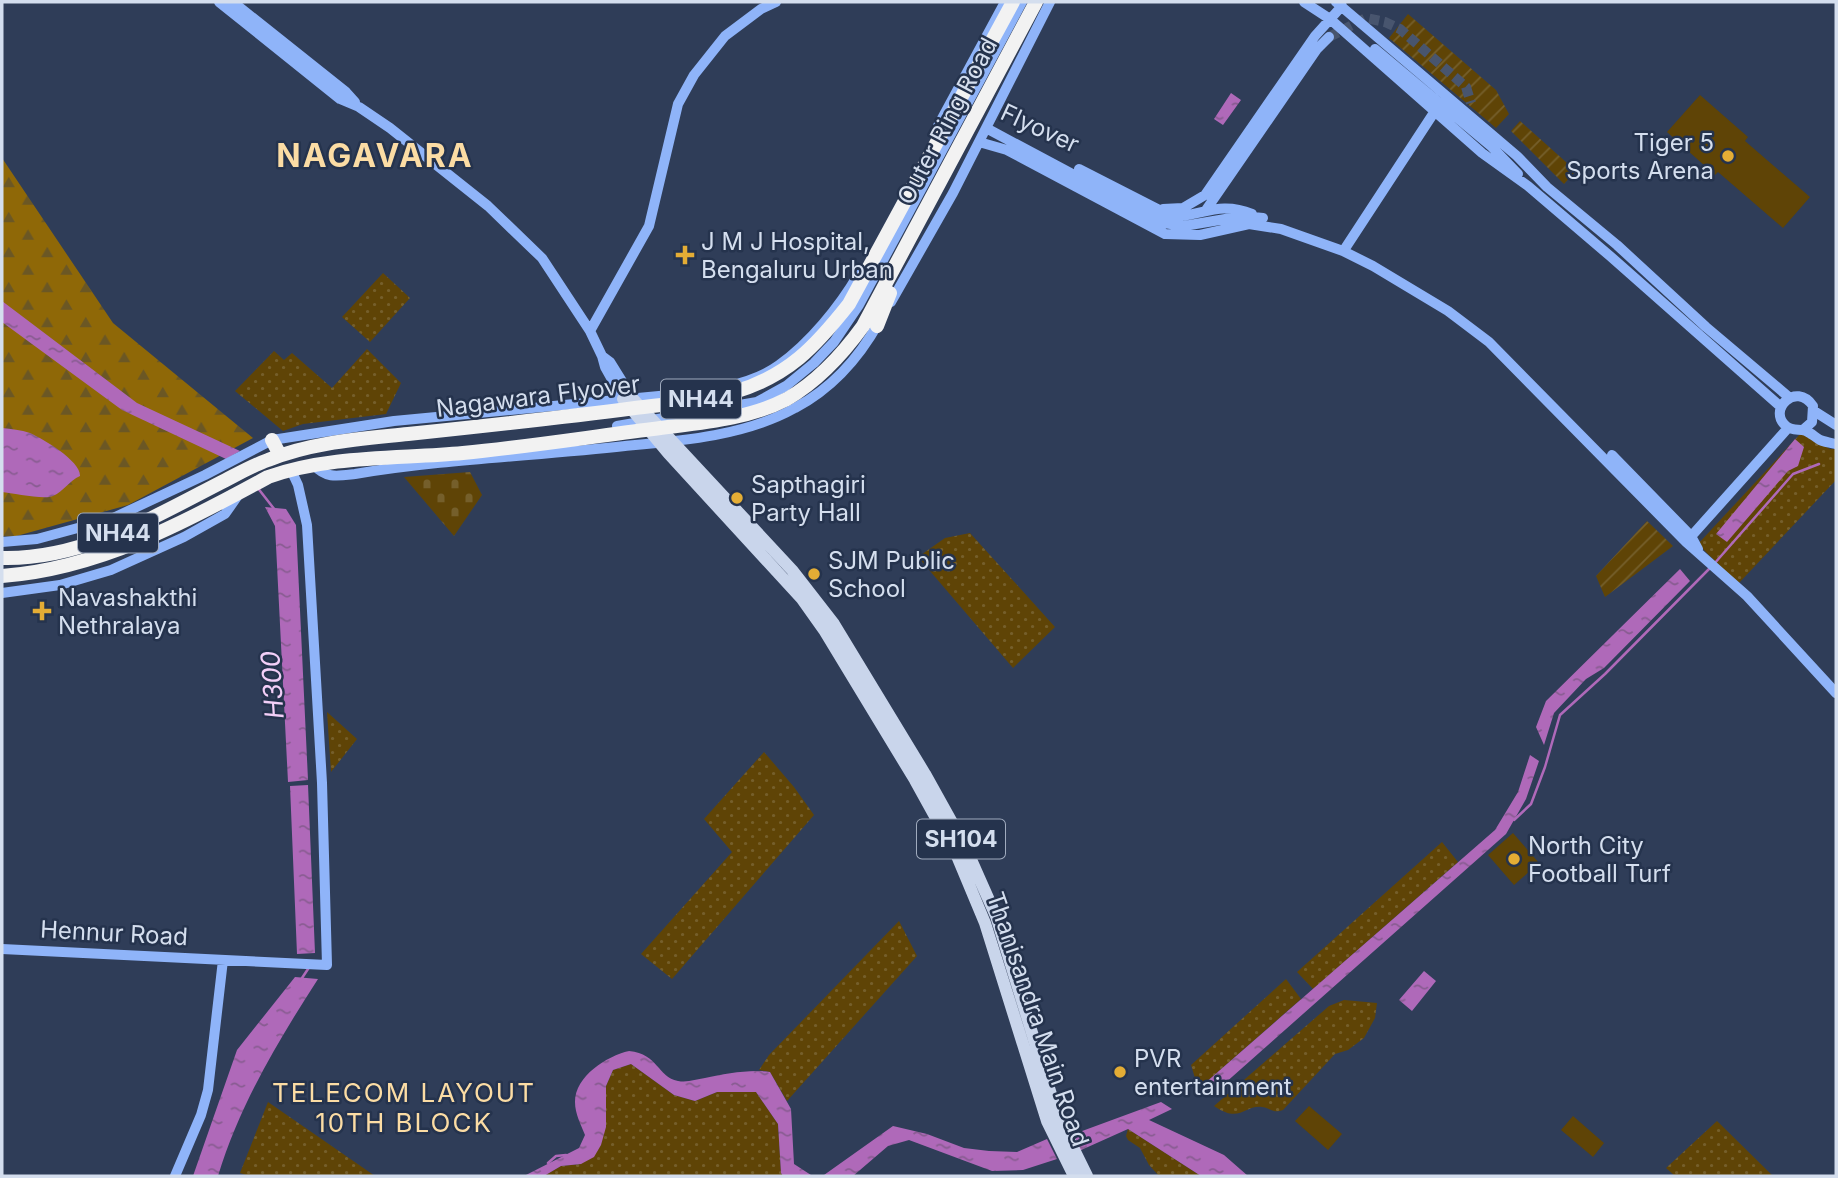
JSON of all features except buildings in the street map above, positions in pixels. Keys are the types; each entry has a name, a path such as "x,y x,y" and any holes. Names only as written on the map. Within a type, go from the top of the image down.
{"highway":[{"name":"Nagawara Flyover","path":"280,455 316,446 381,437 709,398 766,381 790,367 821,340 849,304 1013,2"},
{"name":"Outer Ring Road","path":"898,261 1036,2"},
{"name":"Nagawara Flyover","path":"314,465 516,448 719,419 762,410 808,385 847,348 877,302 898,261"},
{"path":"877,326 890,294 898,261"},
{"path":"757,402 763,423"},
{"path":"272,440 280,455"},
{"name":"NH44","path":"2,558 35,556 89,543 145,522 265,460 280,455"},
{"name":"NH44","path":"2,576 40,572 122,550 268,477 314,465"}],"main road":[{"name":"Thanisandra Main Road","path":"628,399 665,442 792,570 824,612 925,774 965,846 996,916 1058,1132 1069,1155 1074,1176"},
{"name":"Thanisandra Main Road","path":"1069,1155 1087,1176"}],"street":[{"path":"219,2 340,99 359,107 390,128 488,206 542,258 590,331 605,367 628,399"},
{"path":"233,2 346,92 359,107"},
{"path":"590,331 649,226 678,104 696,72 725,36 761,9 776,2"},
{"path":"2,542 37,539 111,519 272,440 394,421 702,391 738,383 778,366 800,347 836,305 863,267 1005,2"},
{"name":"Outer Ring Road","path":"617,426 757,402 786,386 834,342 859,305 893,244 1022,2"},
{"path":"314,465 321,473 338,476 665,442 763,423 793,410 819,394 842,374 877,326 979,142 1050,2"},
{"path":"1304,2 1330,19 1440,109"},
{"path":"1315,2 1333,14 1440,109 1482,153 1528,186 1781,407"},
{"path":"1150,206 1177,209 1189,206 1205,195 1339,4 1476,120 1547,187 1617,245 1706,327 1790,398 1805,398 1810,401 1814,411 1812,422 1804,429"},
{"path":"1206,210 1317,49 1329,37"},
{"path":"1471,103 1476,120"},
{"path":"1346,247 1440,109"},
{"name":"Flyover","path":"898,217 923,193 953,138 970,127 988,125 1172,217 1188,216 1206,210 1237,208 1264,219"},
{"path":"986,128 1170,225 1184,226 1243,216 1287,224 1346,247 1406,278 1475,322 1505,348 1703,556 1747,596 1836,693"},
{"path":"979,142 1007,150 1165,234 1200,235 1249,224 1265,226 1322,243 1373,266 1448,311 1489,342 1689,539"},
{"path":"1790,398 1781,407 1781,419 1788,428 1804,429 1821,440 1836,444"},
{"path":"610,401 622,447"},
{"path":"1814,411 1836,425"},
{"path":"1689,539 1788,428"},
{"name":"Hennur Road","path":"2,949 327,965 322,783 307,523 298,485 291,470"},
{"path":"2,593 60,585 111,570 184,537 225,514 240,492"},
{"path":"175,1176 201,1115 208,1090 223,960"}],"green space":[{"path":"1408,14 1496,90 1509,114 1496,128 1389,38"},
{"name":"Tiger 5 Sports Arena","path":"1700,95 1748,137 1745,141 1810,197 1783,228 1718,172 1715,175 1667,132"},
{"path":"1520,121 1576,171 1564,184 1511,131"},
{"path":"2,158 113,323 253,438 128,505 13,537 2,536"},
{"path":"383,273 410,298 370,342 342,317"},
{"path":"367,349 401,383 386,414 303,424 283,431 235,391 274,351 284,360 292,353 332,388"},
{"path":"1801,433 1830,449 1836,449 1836,480 1738,584 1698,544"},
{"path":"470,472 482,495 454,536 404,477"},
{"path":"1647,521 1673,546 1605,597 1596,576"},
{"path":"970,533 1055,627 1013,668 918,557 945,538"},
{"path":"327,712 357,739 331,772"},
{"path":"764,752 814,815 672,979 641,954 732,852 704,819"},
{"name":"North City Football Turf","path":"1513,833 1539,863 1514,885 1488,855"},
{"path":"1442,842 1458,862 1313,989 1297,972"},
{"path":"899,921 917,956 787,1101 770,1072 759,1070 769,1055"},
{"path":"1286,979 1301,999 1204,1084 1195,1078 1191,1065"},
{"path":"1344,1000 1377,1003 1375,1018 1364,1038 1348,1050 1335,1054 1283,1110 1256,1107 1236,1114 1214,1106 1329,1006"},
{"path":"631,1064 674,1095 695,1101 717,1092 756,1092 778,1124 783,1176 544,1176 561,1166 581,1164 606,1127 606,1086 613,1070"},
{"path":"268,1102 375,1176 249,1176 240,1173"},
{"path":"1309,1106 1342,1134 1328,1150 1295,1121"},
{"path":"1573,1116 1604,1143 1593,1157 1561,1130"},
{"path":"1717,1121 1773,1176 1675,1176 1666,1168"},
{"path":"1128,1129 1201,1176 1159,1176 1140,1148 1128,1140"}],"water":[{"path":"1231,93 1241,100 1223,125 1214,119"},
{"path":"2,301 137,403 240,451 226,459 122,410 2,322"},
{"path":"2,428 27,432 43,440 68,457 79,470 80,476 49,497 2,492"},
{"path":"1795,439 1804,447 1798,466 1788,471 1727,542 1716,534"},
{"path":"265,507 286,509 296,525 308,780 288,782 275,526"},
{"path":"1680,569 1690,581 1604,668 1586,679 1554,713 1544,745 1536,727 1546,701"},
{"path":"1530,755 1539,761 1526,799 1506,834 1215,1092 1204,1084 1495,830 1518,792"},
{"path":"308,785 315,953 297,954 290,786"},
{"path":"1424,971 1436,981 1412,1011 1399,1000"},
{"path":"295,977 318,979 261,1074 237,1124 218,1176 193,1176 237,1050"},
{"path":"629,1051 646,1056 671,1079 678,1081 746,1072 770,1072 791,1109 794,1164 811,1175 824,1175 893,1126 927,1134 964,1148 989,1151 1017,1152 1047,1139 1057,1159 1023,1170 992,1171 909,1140 888,1146 853,1176 783,1176 778,1124 756,1092 717,1092 695,1101 674,1095 631,1064 613,1070 606,1086 606,1127 594,1157 581,1164 561,1166 544,1176 524,1176 579,1148 585,1135 575,1106 580,1084 602,1062"},
{"path":"1161,1102 1172,1109 1149,1120 1224,1155 1248,1176 1201,1176 1128,1129 1079,1151 1074,1134"}],"waterway":[{"path":"1714,564 1793,474 1819,464"},
{"name":"H300","path":"257,487 275,510"},
{"path":"1514,820 1531,804 1560,715 1605,674 1709,569"},
{"name":"H300","path":"300,981 308,969"},
{"path":"1200,1091 1212,1086"},
{"path":"548,1163 556,1156 566,1155"}],"tunnel":[{"path":"1329,37 1366,18 1385,22 1400,29 1466,87 1471,103"}],"place":[{"name":"Tiger 5 Sports Arena","path":"1728,156"},
{"name":"J M J Hospital, Bengaluru Urban","path":"685,255"},
{"name":"Sapthagiri Party Hall","path":"737,498"},
{"name":"SJM Public School","path":"814,574"},
{"name":"Navashakthi Nethralaya","path":"42,611"},
{"name":"North City Football Turf","path":"1514,859"},
{"name":"PVR entertainment","path":"1120,1072"}],"district":[{"name":"NAGAVARA","path":"375,155"},
{"name":"TELECOM LAYOUT 10TH BLOCK","path":"404,1107"}]}
